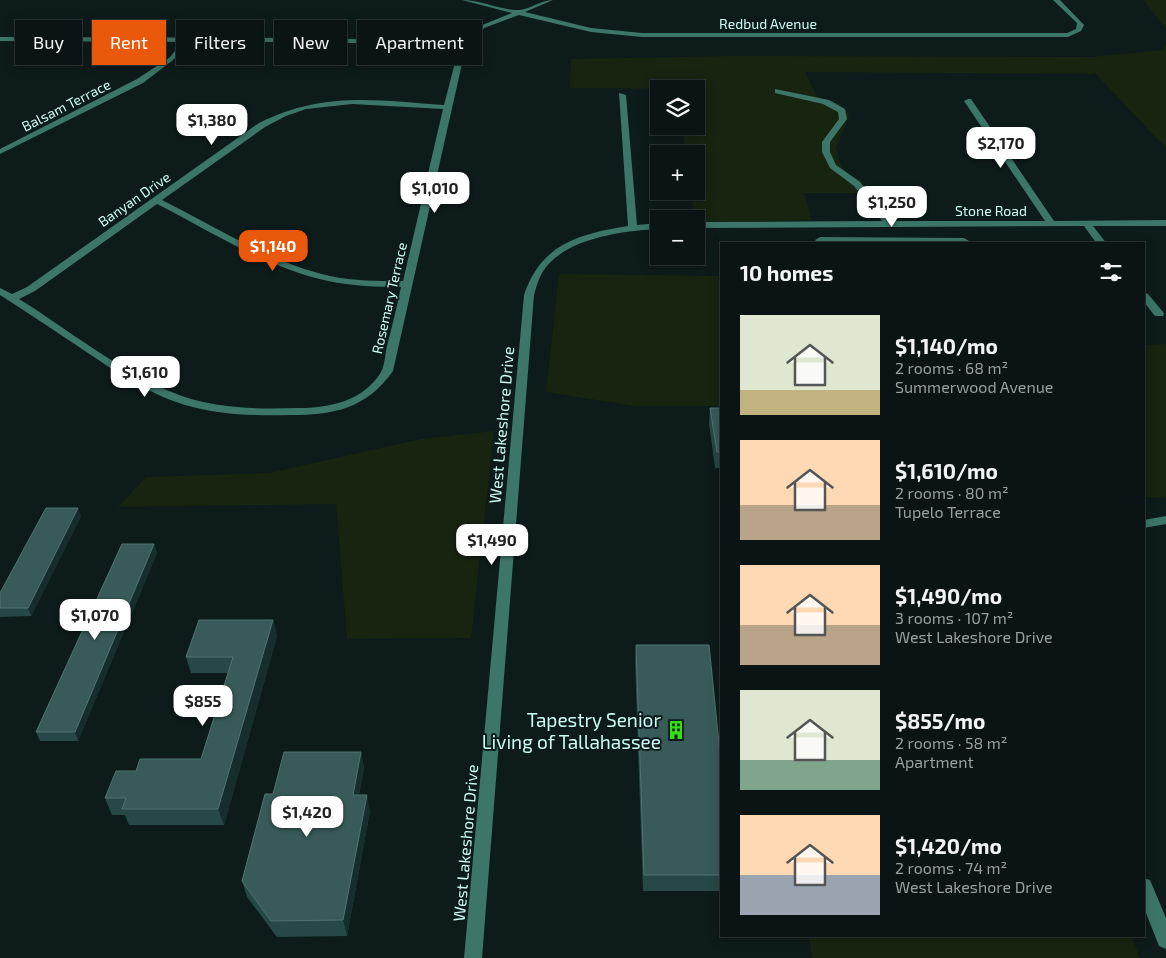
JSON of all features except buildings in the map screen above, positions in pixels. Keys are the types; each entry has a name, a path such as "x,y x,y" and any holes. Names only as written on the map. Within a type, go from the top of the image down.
{"street":[{"name":"Redbud Avenue","path":"465,0 596,31 642,35 1053,36 1075,32 1081,28 1081,25 1056,0"},
{"path":"482,27 550,0"},
{"path":"0,45 4,39 176,40"},
{"path":"264,40 357,41"},
{"name":"Balsam Terrace","path":"0,152 140,81 176,53"},
{"name":"Rosemary Terrace","path":"0,291 132,377 161,392 190,403 245,410 320,410 354,402 377,386 387,371 458,65"},
{"path":"778,91 817,99 842,111 843,119 826,142 826,152 833,166 857,184 890,225"},
{"path":"622,95 633,228 650,227"},
{"path":"968,101 1052,224"},
{"name":"Banyan Drive","path":"12,298 31,289 262,125 290,110 315,104 341,102 447,107"},
{"path":"156,200 259,252 316,275 364,283 407,284"},
{"name":"Stone Road","path":"705,225 1166,223"},
{"path":"820,240 965,242 955,224"},
{"path":"1086,224 1100,242"},
{"name":"West Lakeshore Drive","path":"473,958 529,295 534,279 550,258 578,242 603,234 633,228"},
{"path":"1145,297 1159,314"},
{"path":"1145,524 1166,520"},
{"path":"1145,888 1166,940"}],"green space":[{"path":"1142,0 1166,0 1166,29 1144,1"},
{"path":"1166,43 1166,148 1093,71 1094,74 805,72 817,96 839,104 849,113 836,148 839,160 845,171 863,182 873,193 804,193 812,220 705,222 705,210 694,210 692,200 705,200 705,145 685,145 683,135 705,135 705,80 650,80 650,89 570,88 571,59 729,56 1091,57 1163,50"},
{"path":"559,274 720,276 720,406 634,406 546,392"},
{"path":"1166,344 1166,498 1145,497 1145,345"},
{"path":"494,431 471,638 347,639 336,504 118,507 146,477 269,473 421,439"},
{"path":"809,937 1132,937 1140,958 812,958"}],"place":[{"name":"Tapestry Senior Living of Tallahassee","path":"676,730"}]}
